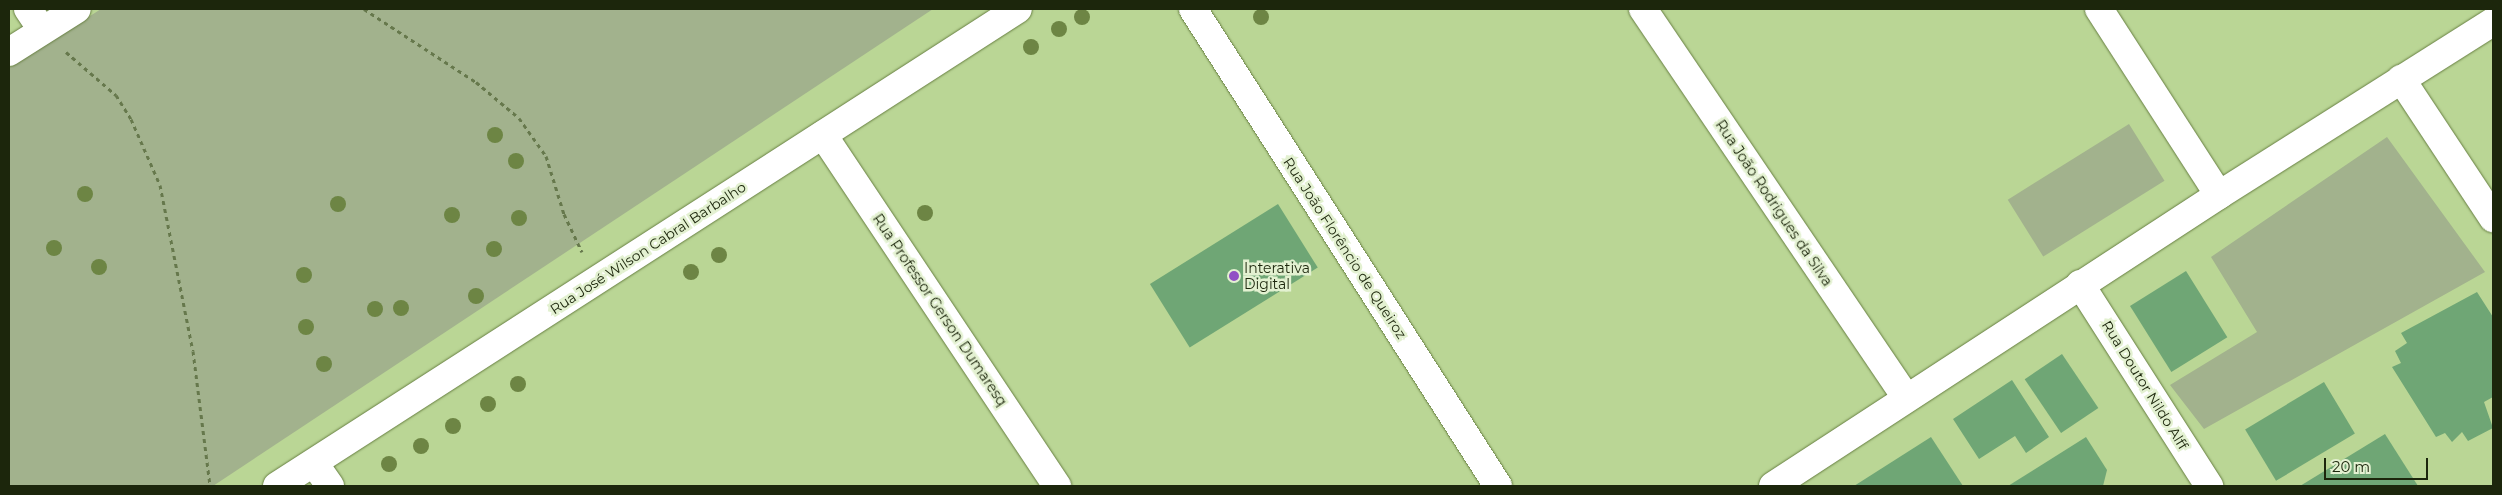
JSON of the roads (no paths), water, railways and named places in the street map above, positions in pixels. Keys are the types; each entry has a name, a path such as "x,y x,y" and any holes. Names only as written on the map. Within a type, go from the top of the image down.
{"street":[{"path":"9,52 35,20 77,9"},
{"name":"Rua José Wilson Cabral Barbalho","path":"277,486 1018,9"},
{"name":"Rua João Florêncio de Queiroz","path":"1193,9 1498,486"},
{"name":"Rua João Rodrigues da Silva","path":"1643,9 1906,397"},
{"path":"2099,9 2219,194"},
{"path":"1773,486 1906,397 2219,194 2493,22"},
{"path":"2401,79 2493,218"},
{"name":"Rua Professor Gerson Dumaresq","path":"823,135 1054,485"},
{"name":"Rua Doutor Nildo Alff","path":"2080,284 2209,486"},
{"path":"314,463 330,486"}],"place":[{"name":"Interativa Digital","path":"1234,276"}]}
